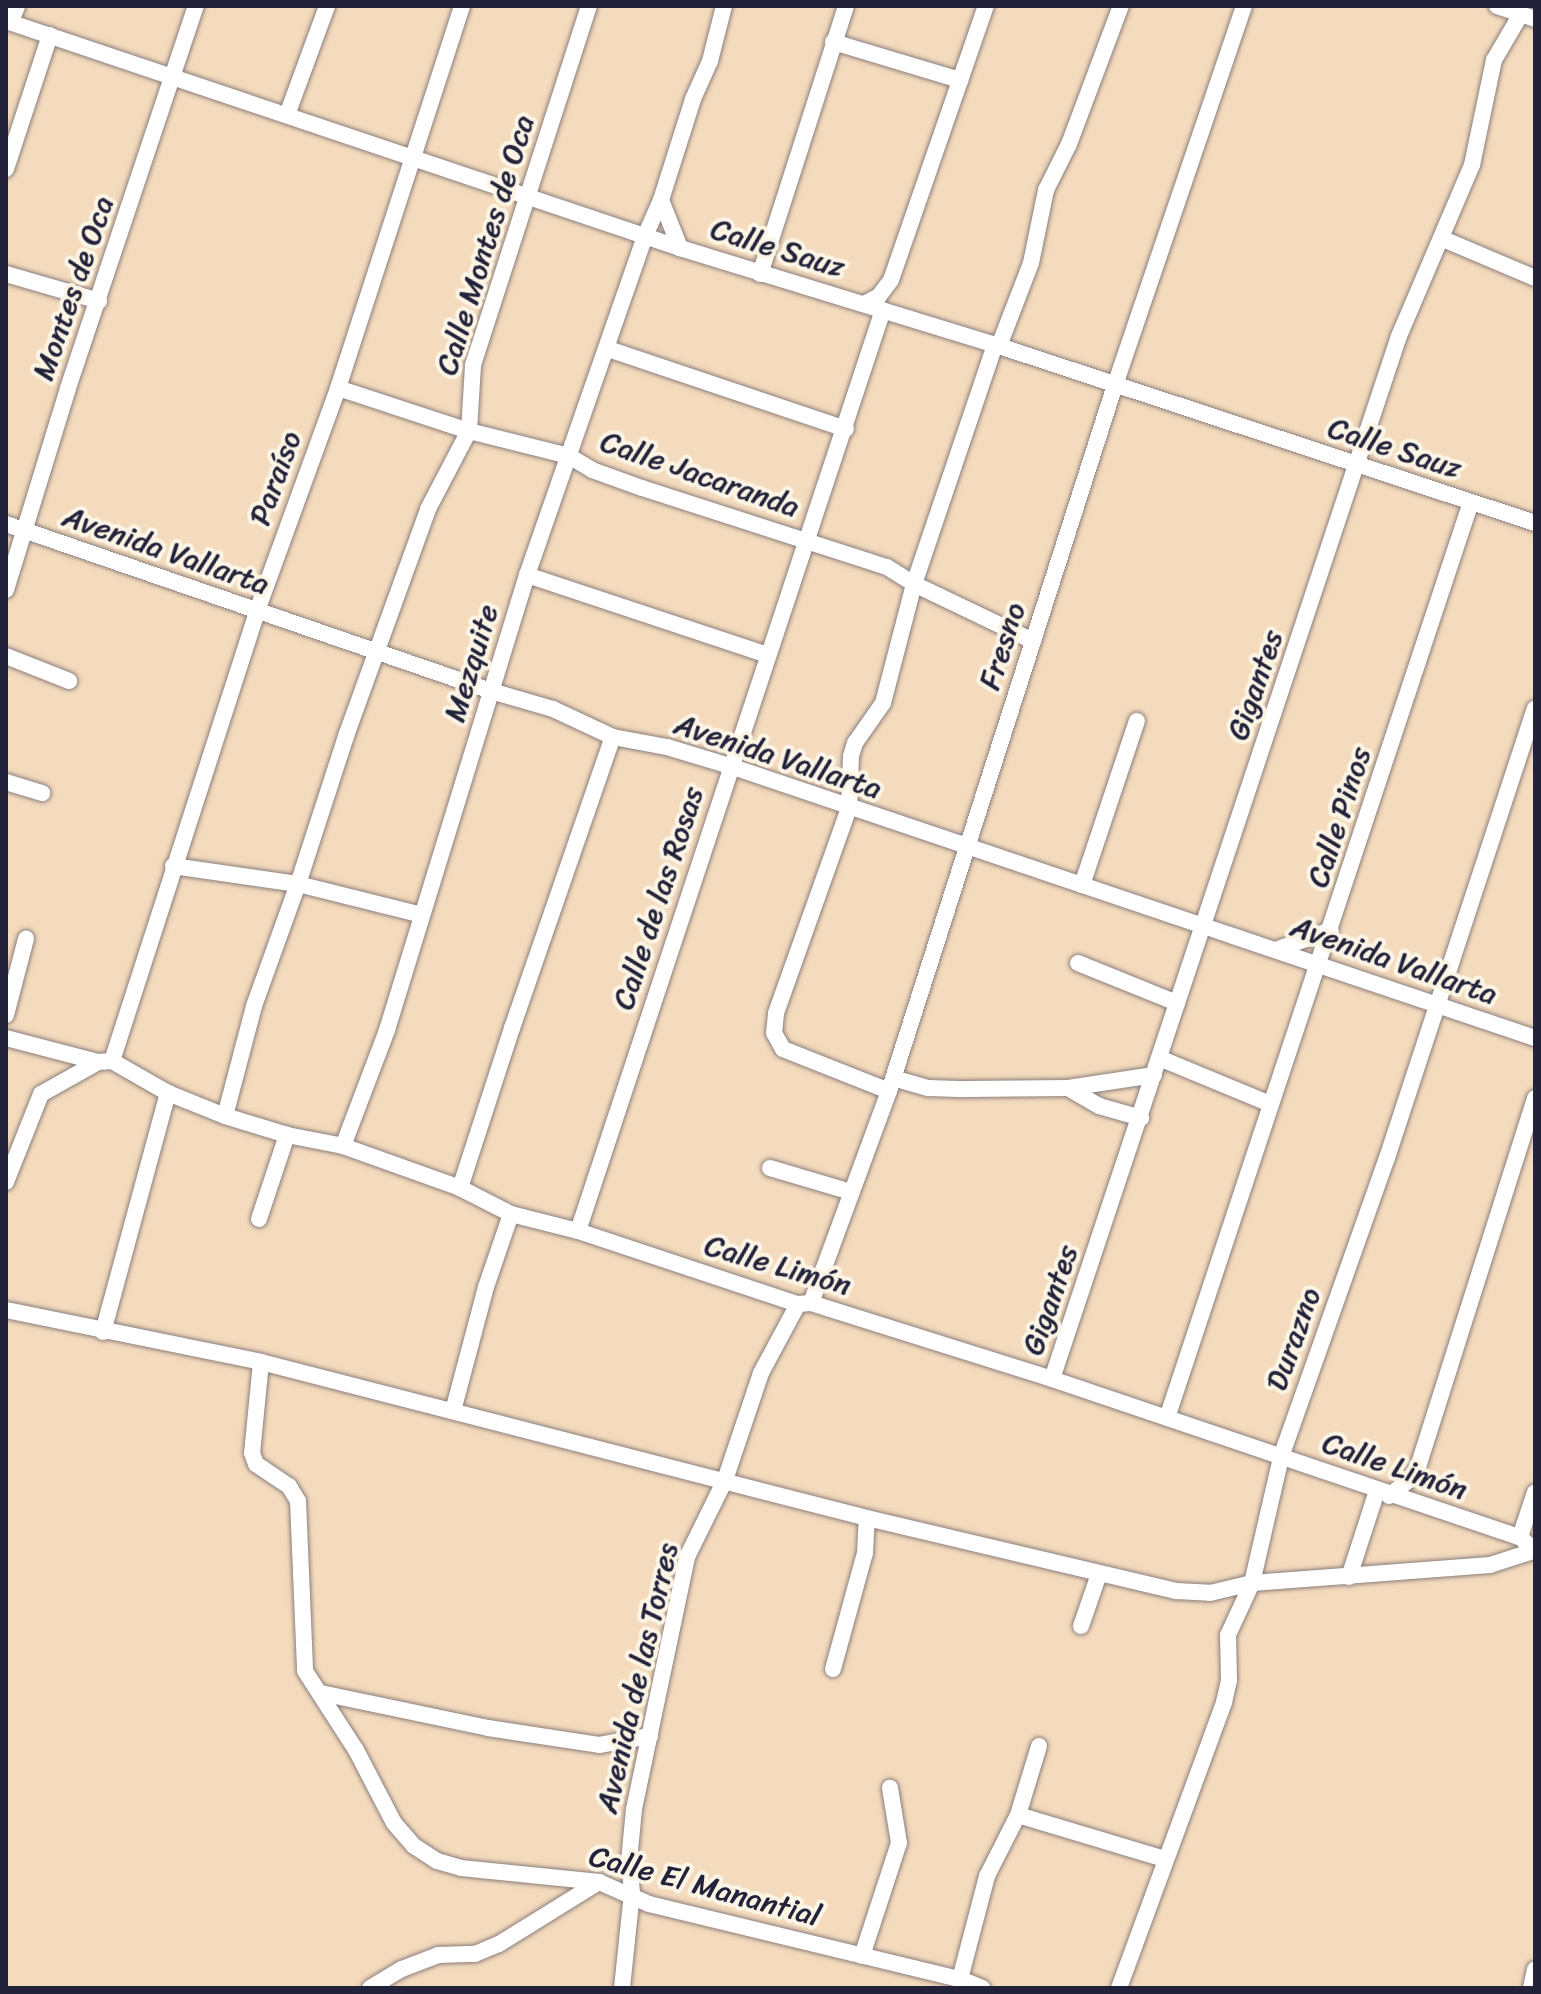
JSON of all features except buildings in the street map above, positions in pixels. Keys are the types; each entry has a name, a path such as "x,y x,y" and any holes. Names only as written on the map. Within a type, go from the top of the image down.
{"street":[{"name":"Montes de Oca","path":"6,590 196,6"},
{"path":"287,115 327,6"},
{"name":"Paraíso","path":"105,1062 257,611 338,388 462,6"},
{"name":"Calle Montes de Oca","path":"225,1116 254,1006 377,650 428,509 469,431 473,365 589,6"},
{"name":"Mezquite","path":"343,1146 387,1030 527,575 645,236 661,200 693,99 710,61 724,6"},
{"path":"760,274 846,6"},
{"path":"890,312 891,280 986,6"},
{"path":"1121,6 1069,144 1046,190 1031,263 997,346 914,584 883,703 855,743 851,756 849,808 776,1013 774,1033 783,1049 891,1084 929,1088 1068,1088 1154,1075"},
{"name":"Fresno","path":"805,1304 891,1084 1115,385 1244,6"},
{"path":"1497,6 1528,17"},
{"name":"Calle Sauz","path":"11,16 50,35 680,248 997,346 1535,523"},
{"name":"Gigantes","path":"1052,1379 1359,465 1399,336 1472,165 1494,60 1528,17"},
{"path":"6,169 50,35"},
{"path":"833,42 960,80"},
{"path":"661,200 680,248"},
{"path":"1443,239 1535,278"},
{"path":"6,274 99,301"},
{"path":"864,304 879,296 891,280"},
{"name":"Calle de las Rosas","path":"578,1231 730,766 846,429 890,312"},
{"path":"608,349 846,429"},
{"name":"Calle Jacaranda","path":"338,388 469,431 569,456 592,470 887,567 914,584 1033,641"},
{"name":"Calle Pinos","path":"1167,1418 1471,502"},
{"name":"Avenida Vallarta","path":"6,524 569,715 613,737 667,747 730,766 965,848 1204,924 1535,1038"},
{"path":"527,575 768,655"},
{"path":"6,656 69,681"},
{"name":"Durazno","path":"1119,1988 1224,1702 1229,1680 1228,1635 1252,1583 1281,1457 1439,1005 1535,709"},
{"path":"1082,885 1137,721"},
{"path":"460,1188 613,737"},
{"path":"6,782 42,793"},
{"path":"173,866 298,884 422,915"},
{"path":"1278,949 1331,930"},
{"path":"6,1015 26,939"},
{"path":"1078,963 1177,1003"},
{"name":"Calle Limón","path":"6,1038 105,1062 168,1093 225,1116 287,1135 343,1146 460,1188 511,1214 578,1231 1052,1379 1383,1494 1520,1537 1534,1551"},
{"path":"1159,1058 1270,1104"},
{"path":"6,1182 41,1094 105,1062"},
{"path":"1068,1088 1099,1106 1141,1118"},
{"path":"103,1332 168,1093"},
{"path":"1349,1577 1383,1494 1410,1479 1418,1467 1535,1098"},
{"path":"259,1219 287,1135"},
{"path":"770,1168 851,1192"},
{"path":"453,1411 486,1287 511,1214"},
{"name":"Avenida de las Torres","path":"622,1988 632,1893 629,1861 634,1809 687,1557 725,1480 761,1373 805,1304"},
{"path":"6,1310 261,1362 867,1518 1176,1591 1210,1593 1252,1583 1490,1565 1534,1551"},
{"path":"261,1362 253,1459 297,1495 303,1665 307,1678 321,1693 488,1728 599,1745 650,1736"},
{"path":"1418,1467 1418,1489 1424,1507"},
{"path":"1520,1537 1535,1492"},
{"path":"833,1669 865,1553 867,1518"},
{"path":"1081,1626 1099,1574"},
{"name":"Calle El Manantial","path":"321,1693 394,1823 414,1846 437,1861 461,1868 599,1882 632,1893 649,1904 960,1979 982,1988"},
{"path":"960,1979 987,1876 1018,1815 1039,1746"},
{"path":"862,1956 899,1843 890,1788"},
{"path":"1018,1815 1165,1859"},
{"path":"370,1988 402,1969 438,1955 475,1954 499,1944 599,1882"},
{"path":"1531,1988 1535,1969"}]}
